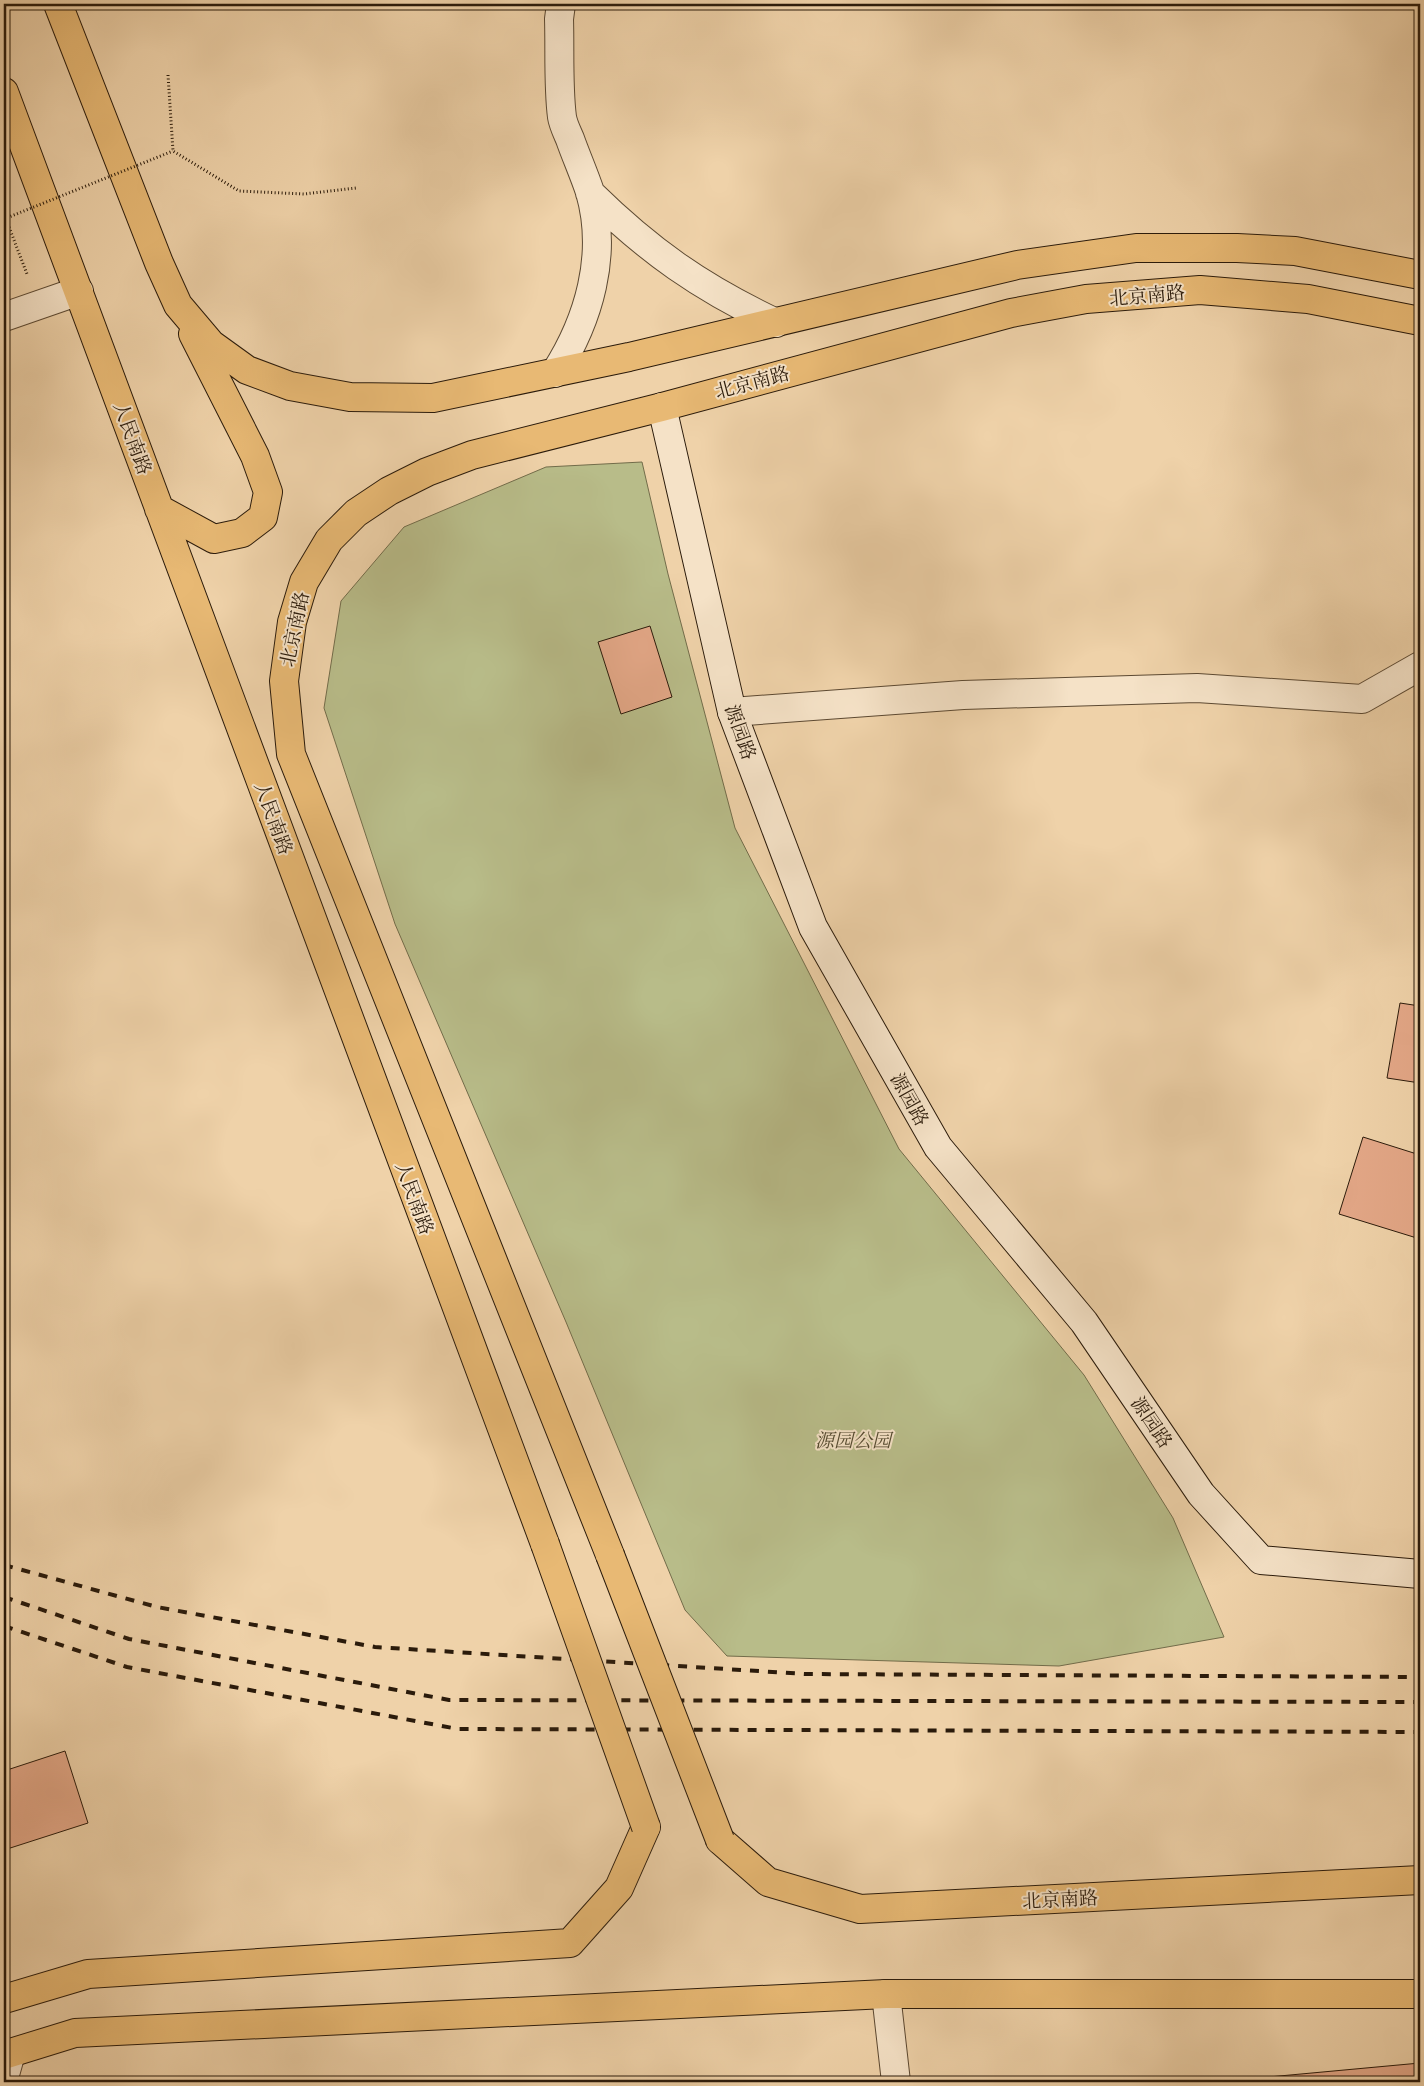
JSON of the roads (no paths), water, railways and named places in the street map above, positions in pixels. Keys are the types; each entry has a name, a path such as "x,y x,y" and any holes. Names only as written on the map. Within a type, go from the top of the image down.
{"main road":[{"path":"58,4 159,263 178,305 255,456 268,492 263,517 242,533 214,539 159,508"},
{"name":"人民南路","path":"4,92 544,1544 646,1827 619,1888 570,1943 88,1974 4,1999"},
{"path":"178,305 211,344 247,370 290,386 350,398 433,398 629,358 1017,265 1136,248 1236,248 1295,251 1420,275"},
{"name":"北京南路","path":"292,754 284,681 292,622 304,582 329,540 356,513 389,491 427,472 472,455 1010,314 1086,299 1200,290 1308,299 1420,321"},
{"name":"人民南路","path":"292,754 610,1555 720,1840"},
{"name":"北京南路","path":"720,1840 768,1882 860,1909 1420,1880"},
{"path":"6,2062 75,2033 886,1994 1420,1994"}],"street":[{"path":"555,372 571,348 583,322 591,294 596,260 596,226 590,193 562,118 559,18 561,4"},
{"path":"590,193 625,227 669,262 698,282 736,304 776,322"},
{"path":"4,317 79,291"},
{"name":"源园路","path":"662,406 732,712 813,927 938,1147 1084,1322 1201,1494 1261,1560 1420,1574"},
{"path":"732,712 963,695 1197,688 1362,699 1420,666"},
{"path":"886,1994 896,2082"}],"railway":[{"path":"4,1565 157,1607 375,1647 805,1674 1420,1677"},
{"path":"4,1597 129,1639 449,1700 1420,1702"},
{"path":"4,1626 127,1667 458,1729 1420,1732"}],"park label":[{"name":"源园公园","path":"853,1440"}]}
